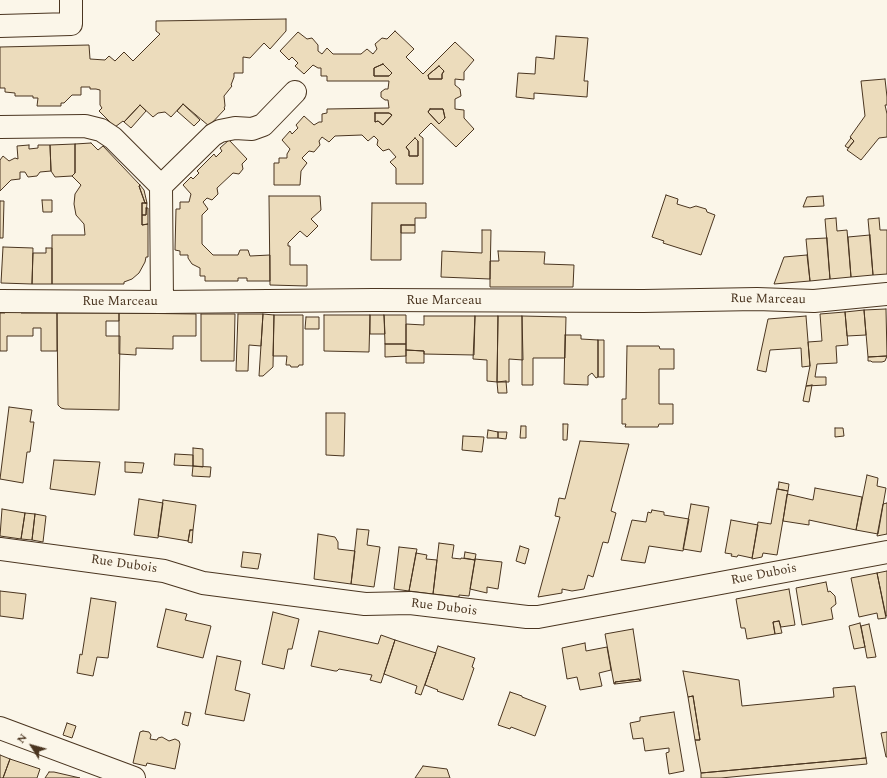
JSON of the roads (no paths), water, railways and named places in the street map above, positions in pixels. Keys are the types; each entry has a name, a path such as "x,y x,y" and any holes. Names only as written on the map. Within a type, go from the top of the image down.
{"street":[{"path":"0,26 72,24 71,0"},
{"path":"161,186 213,135 220,131 235,128 252,130 263,125 296,92"},
{"path":"0,127 85,126 101,130 113,138 161,186 162,302"},
{"name":"Rue Marceau","path":"0,301 643,301 757,299 814,301 887,294"},
{"name":"Rue Dubois","path":"0,549 164,570 203,583 365,604 410,603 522,617 538,617 887,552"},
{"path":"0,728 134,778"}]}
